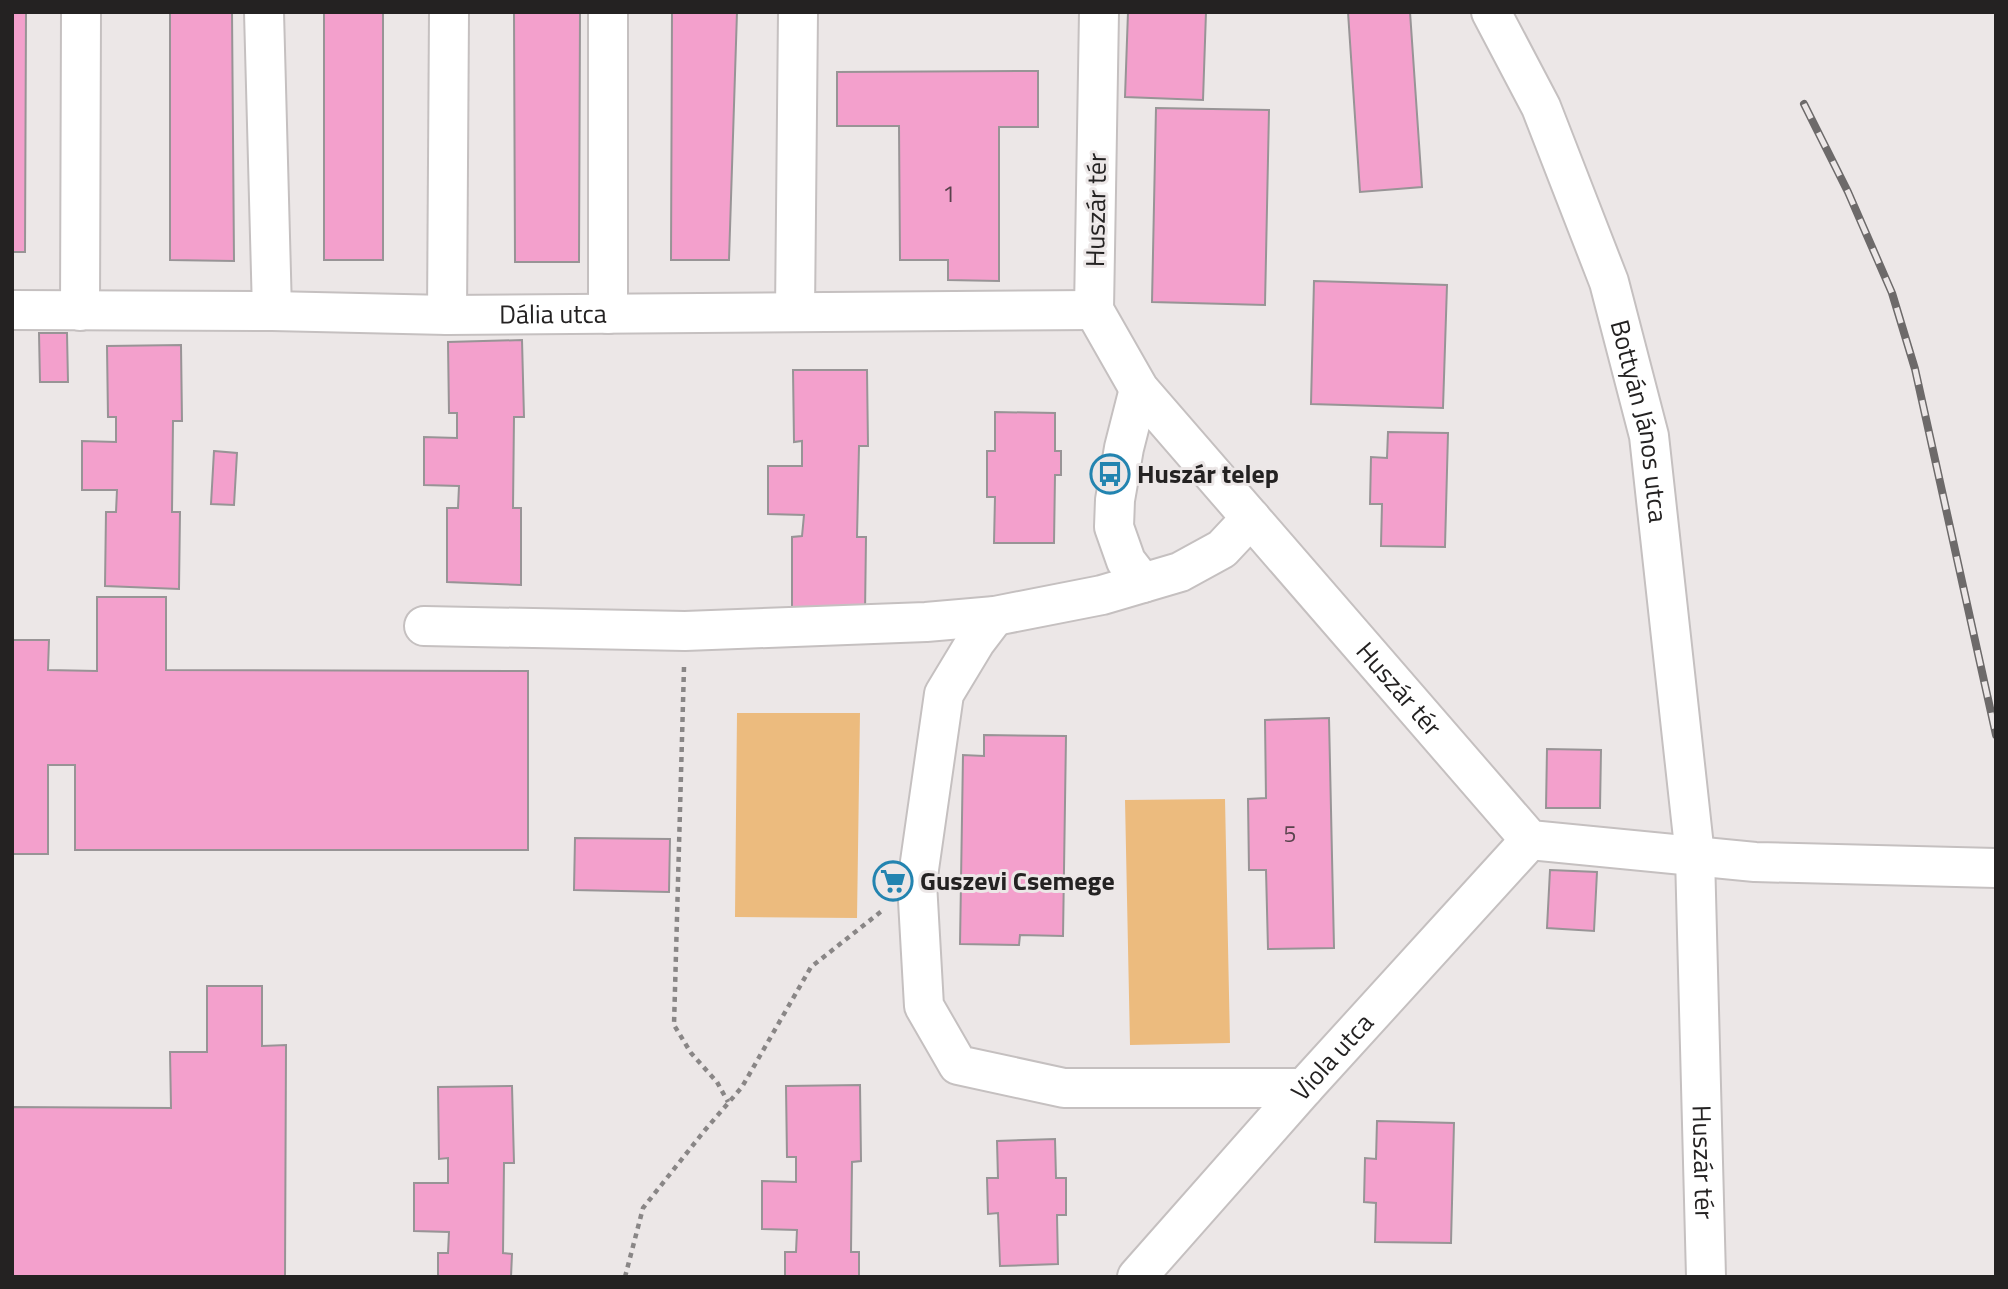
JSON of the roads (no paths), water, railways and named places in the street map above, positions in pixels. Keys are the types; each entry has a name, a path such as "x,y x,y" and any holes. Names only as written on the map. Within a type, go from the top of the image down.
{"street":[{"path":"80,311 81,12"},
{"path":"264,12 272,311"},
{"path":"447,315 449,12"},
{"path":"608,12 608,314"},
{"path":"795,313 798,12"},
{"name":"Huszár tér","path":"1099,12 1094,310 1139,389 1530,840"},
{"name":"Bottyán János utca","path":"1491,12 1541,107 1609,282 1649,436 1695,856"},
{"name":"Dália utca","path":"12,310 447,315 1094,310"},
{"path":"1139,389 1124,448 1115,500 1114,527 1126,561 1143,583"},
{"path":"424,625 685,631 926,622 995,616 1102,595 1180,572 1222,549 1251,518"},
{"path":"995,616 976,640 944,694 917,883 924,1006 958,1065 1064,1088 1304,1088"},
{"path":"1530,840 1755,862 1996,868"},
{"name":"Viola utca","path":"1137,1277 1304,1088 1530,840"},
{"name":"Huszár tér","path":"1695,856 1706,1277"}],"railway":[{"path":"1804,104 1848,192 1892,293 1915,369 1996,735"}],"place":[{"name":"Huszár telep","path":"1110,474"},
{"name":"Guszevi Csemege","path":"893,881"}]}
